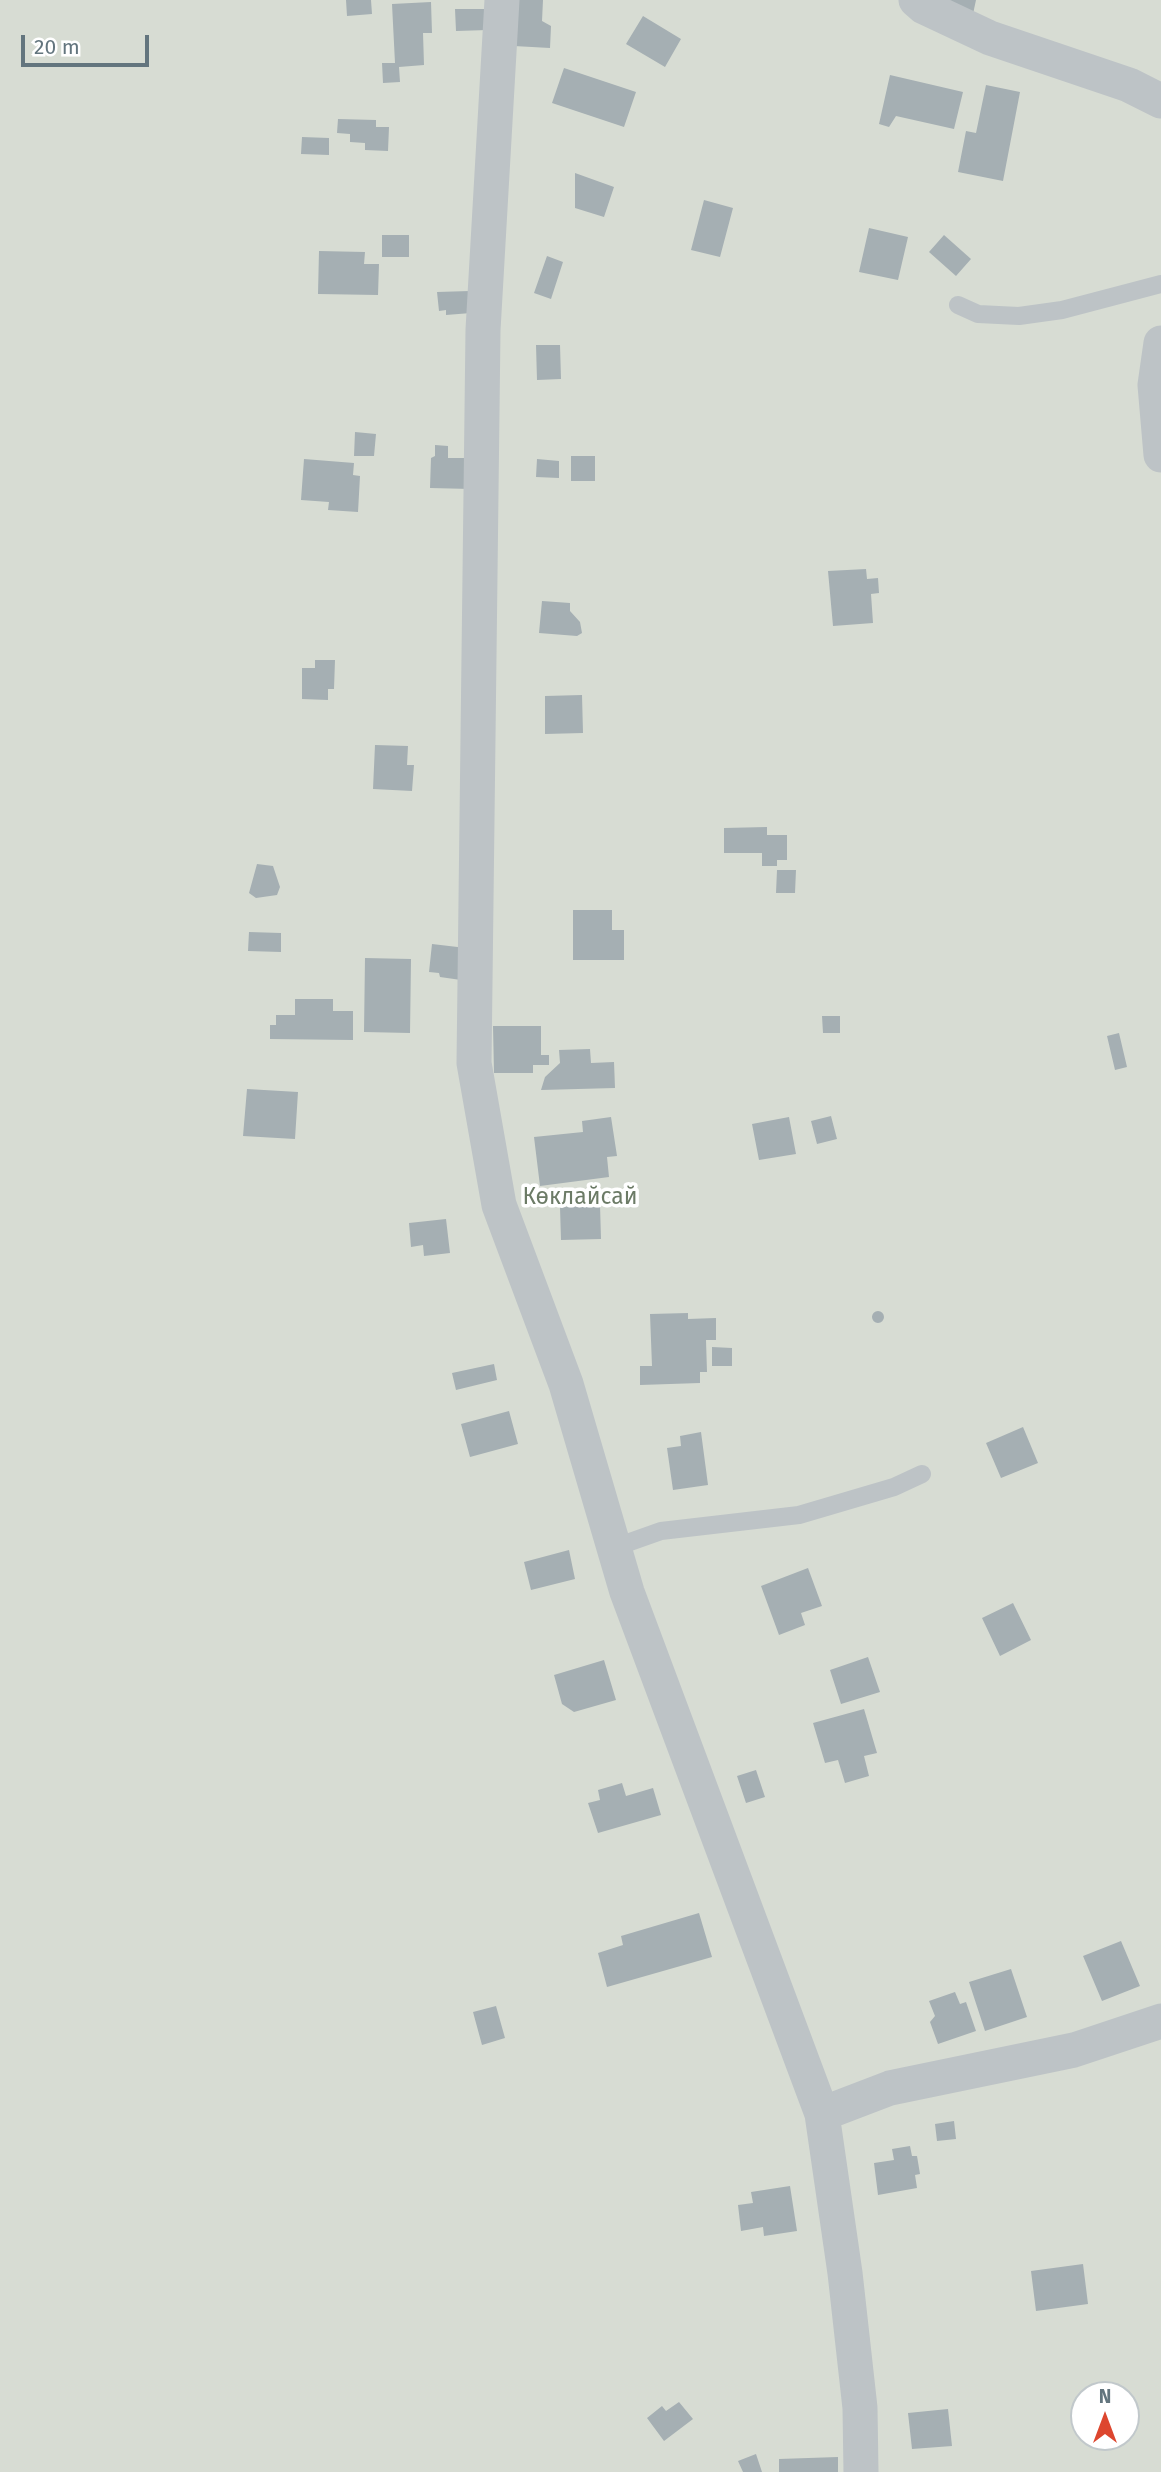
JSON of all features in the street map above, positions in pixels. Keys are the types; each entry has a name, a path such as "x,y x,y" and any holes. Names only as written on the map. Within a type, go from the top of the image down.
{"street":[{"path":"502,0 483,343 474,1063 499,1205 565,1384 613,1548 704,1805 765,1957 822,2115 845,2273 860,2408 861,2472"},
{"path":"916,0 924,7 990,38 1129,85 1161,101"},
{"path":"1161,343 1155,384 1161,455"},
{"path":"822,2115 890,2088 1074,2050 1161,2021"}],"lane":[{"path":"958,305 978,314 1019,316 1062,310 1161,284"},
{"path":"613,1548 661,1531 799,1515 884,1490 922,1474"}],"green space":[{"name":"Көклайсай","path":"0,0 1161,0 1161,2472 0,2472"}],"building":[{"path":"346,0 371,0 372,14 347,16"},
{"path":"516,0 543,0 542,21 551,26 550,48 514,46"},
{"path":"943,0 976,0 973,14"},
{"path":"431,2 432,33 423,33 424,65 399,67 400,82 383,83 382,63 395,63 392,4"},
{"path":"455,9 488,9 488,30 456,31"},
{"path":"643,16 681,39 665,67 626,44"},
{"path":"564,68 636,92 624,127 552,103"},
{"path":"890,75 963,92 954,129 896,116 889,127 879,124"},
{"path":"986,85 1020,92 1003,181 958,172 966,131 976,133"},
{"path":"338,119 376,120 376,127 389,127 388,151 365,150 365,143 350,142 350,134 337,133"},
{"path":"302,137 329,138 329,155 301,154"},
{"path":"575,173 614,187 604,217 575,208"},
{"path":"704,200 733,208 720,257 691,250"},
{"path":"869,228 908,237 898,280 859,272"},
{"path":"382,235 409,235 409,257 382,257"},
{"path":"944,235 971,259 956,276 929,252"},
{"path":"319,251 365,252 364,264 379,264 378,295 318,294"},
{"path":"547,256 563,262 551,299 534,293"},
{"path":"470,291 471,313 446,315 446,310 439,311 437,292"},
{"path":"536,345 560,345 561,379 537,380"},
{"path":"355,432 376,434 374,456 354,456"},
{"path":"435,445 448,446 448,458 472,458 471,489 430,488 431,458 435,456"},
{"path":"571,456 595,456 595,481 571,481"},
{"path":"304,459 354,463 353,475 360,476 358,512 328,510 329,502 301,500"},
{"path":"537,459 559,461 559,478 536,477"},
{"path":"866,569 867,579 878,578 879,593 871,594 873,623 833,626 828,571"},
{"path":"542,601 570,603 570,611 580,622 582,633 577,636 539,633"},
{"path":"315,660 335,660 334,689 328,689 328,700 302,699 302,668 315,668"},
{"path":"582,695 583,733 545,734 545,696"},
{"path":"375,745 408,746 407,765 414,765 412,791 373,789"},
{"path":"767,827 767,835 787,835 787,860 777,860 777,866 762,866 762,853 724,853 724,828"},
{"path":"257,864 273,866 280,887 277,895 256,898 249,893"},
{"path":"777,870 796,870 795,893 776,893"},
{"path":"573,910 612,910 612,930 624,930 624,960 573,960"},
{"path":"249,932 281,933 281,952 248,951"},
{"path":"432,944 466,948 461,980 440,977 439,973 429,972"},
{"path":"365,958 411,959 410,1033 364,1032"},
{"path":"295,999 333,999 333,1011 353,1011 353,1040 270,1039 270,1025 276,1025 276,1015 295,1015"},
{"path":"822,1016 840,1016 840,1033 823,1033"},
{"path":"493,1026 541,1026 541,1055 549,1055 549,1065 533,1065 533,1073 494,1073"},
{"path":"1119,1033 1127,1067 1115,1070 1107,1036"},
{"path":"590,1049 591,1063 614,1062 615,1088 541,1090 545,1077 560,1063 559,1050"},
{"path":"247,1089 298,1092 295,1139 243,1136"},
{"path":"831,1116 837,1139 817,1144 811,1121"},
{"path":"611,1117 617,1156 607,1157 609,1177 540,1186 534,1137 583,1132 582,1121"},
{"path":"789,1117 796,1154 759,1160 752,1124"},
{"path":"600,1205 601,1239 561,1240 560,1207"},
{"path":"446,1219 450,1253 424,1256 423,1245 411,1247 409,1223"},
{"path":"878,1311 884,1317 878,1323 872,1317"},
{"path":"688,1313 688,1319 716,1318 716,1340 706,1340 707,1372 700,1372 700,1383 640,1385 640,1366 652,1366 650,1314"},
{"path":"712,1347 732,1348 732,1366 712,1366"},
{"path":"494,1364 497,1380 456,1390 452,1373"},
{"path":"509,1411 518,1444 470,1457 461,1424"},
{"path":"1023,1427 1038,1463 1001,1478 986,1443"},
{"path":"701,1432 708,1485 673,1490 667,1448 681,1446 680,1436"},
{"path":"569,1550 575,1579 531,1590 524,1562"},
{"path":"808,1568 822,1606 801,1613 805,1625 779,1635 761,1586"},
{"path":"1013,1603 1031,1640 1000,1656 982,1618"},
{"path":"868,1657 880,1692 841,1704 830,1670"},
{"path":"604,1660 616,1700 574,1712 562,1704 554,1675"},
{"path":"864,1709 877,1753 864,1756 869,1776 845,1783 838,1760 825,1763 813,1723"},
{"path":"756,1770 765,1797 746,1803 737,1776"},
{"path":"622,1783 626,1796 653,1788 661,1815 598,1833 588,1803 600,1800 598,1790"},
{"path":"699,1913 712,1957 607,1987 598,1953 623,1945 621,1936"},
{"path":"1121,1941 1140,1986 1102,2001 1083,1956"},
{"path":"1011,1969 1027,2017 985,2031 969,1982"},
{"path":"955,1992 960,2004 966,2002 976,2031 938,2044 930,2022 935,2016 929,2001"},
{"path":"496,2006 505,2038 482,2045 473,2012"},
{"path":"954,2121 956,2139 937,2141 935,2124"},
{"path":"910,2146 912,2156 917,2156 920,2174 915,2175 917,2188 878,2195 874,2163 894,2160 892,2149"},
{"path":"790,2186 797,2231 764,2236 763,2227 741,2231 738,2205 753,2203 751,2192"},
{"path":"1083,2264 1088,2304 1036,2311 1031,2271"},
{"path":"679,2402 693,2419 664,2441 647,2418 662,2406 666,2411"},
{"path":"948,2409 952,2446 912,2449 908,2413"},
{"path":"756,2454 762,2472 743,2472 738,2461"},
{"path":"838,2457 838,2472 779,2472 779,2459"}]}
